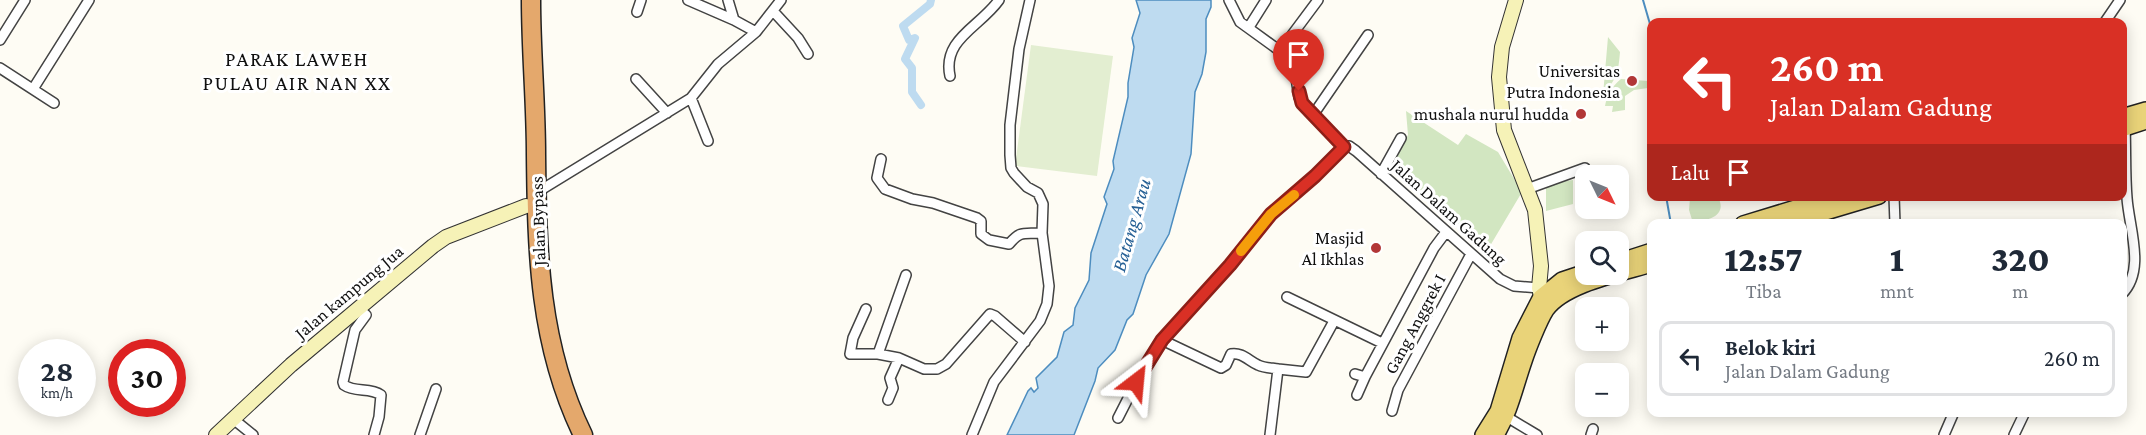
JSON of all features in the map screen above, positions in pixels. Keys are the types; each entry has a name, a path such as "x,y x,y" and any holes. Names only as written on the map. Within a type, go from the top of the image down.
{"highway":[{"name":"Jalan Bypass","path":"518,0 531,200 531,298 546,375 577,434"},
{"name":"Jalan Bypass","path":"531,0 536,153 531,200"}],"main road":[{"path":"2127,122 2146,110"},
{"path":"2127,124 2146,121"},
{"path":"1759,219 1819,201"},
{"path":"1802,219 1862,201"},
{"path":"1629,258 1647,253"},
{"path":"1542,298 1560,298 1578,288 1647,266"},
{"path":"1483,435 1498,411 1520,338 1542,298 1562,280 1575,276"},
{"path":"1496,435 1507,417 1542,298"}],"street":[{"path":"0,40 26,0"},
{"path":"33,89 89,0"},
{"path":"637,12 641,0"},
{"path":"688,0 756,32"},
{"path":"729,0 734,20"},
{"name":"Jalan kampung Jua","path":"216,435 291,365 359,309 406,266 440,242 531,200 691,98 718,64 756,32 781,0"},
{"path":"950,76 948,61 951,50 999,0"},
{"path":"972,435 994,382 1040,321 1047,304 1049,286 1042,233 1043,204 1038,193 1027,187 1014,174 1010,155 1010,125 1019,49 1030,0"},
{"name":"Jalan Dalam Gadung","path":"1229,0 1238,19 1280,51 1296,78 1302,103 1344,147 1350,146 1500,279 1542,298"},
{"path":"1249,27 1266,0"},
{"path":"1280,51 1318,0"},
{"path":"1516,0 1502,47 1499,77 1504,130 1535,210 1542,298"},
{"path":"2108,18 2120,0"},
{"path":"773,11 798,38 808,54"},
{"path":"1313,115 1368,35"},
{"path":"0,68 54,103"},
{"path":"636,79 667,113"},
{"path":"691,98 708,141"},
{"path":"1382,174 1401,138"},
{"path":"1118,418 1144,367 1162,340 1230,265 1271,214 1344,147"},
{"path":"881,159 877,178 885,189 977,218 981,221 981,234 989,240 1009,244 1020,234 1042,233"},
{"path":"1527,189 1575,172"},
{"path":"2127,199 2137,247 2135,279 2127,288"},
{"path":"1894,201 1895,219"},
{"path":"1357,395 1360,375 1382,343 1434,248 1446,232"},
{"name":"Gang Anggrek I","path":"1392,411 1398,390 1471,254"},
{"path":"1540,266 1578,288"},
{"path":"878,354 906,275"},
{"path":"1287,297 1382,343"},
{"path":"359,309 366,315 353,338 343,382 350,389 378,392 381,395 374,435"},
{"path":"866,309 853,338 850,354 878,354 899,358 924,369 937,369 946,364 990,314 1024,342"},
{"path":"1162,340 1221,368 1226,365 1231,354 1234,353 1260,367 1306,372 1334,321"},
{"path":"888,400 893,388 890,378 899,358"},
{"path":"1270,435 1278,369"},
{"path":"420,435 436,389"},
{"path":"1507,417 1537,435"},
{"path":"1944,435 1952,417"},
{"path":"2014,435 2023,417"},
{"path":"232,418 253,435"}],"green space":[{"path":"1608,37 1620,52 1616,75 1603,95"},
{"path":"1031,45 1113,56 1097,176 1015,166"},
{"path":"1621,79 1647,81 1647,88 1634,90 1625,96 1625,110 1612,112 1613,106 1605,106 1613,88"},
{"path":"1406,111 1458,145 1466,134 1498,152 1522,192 1487,251 1393,165 1408,135"},
{"path":"1573,180 1573,204 1546,211 1546,184"},
{"path":"1690,201 1719,201 1720,203 1718,213 1707,219 1692,219"}],"water":[{"name":"Batang Arau","path":"1136,0 1211,0 1206,19 1206,52 1202,74 1195,92 1191,154 1169,234 1146,275 1133,314 1127,320 1115,350 1098,368 1074,435 1007,435 1028,391 1031,388 1034,392 1038,388 1036,378 1057,357 1064,332 1073,325 1075,308 1089,280 1091,253 1107,204 1104,197 1114,169 1113,161 1128,97 1134,47 1132,38 1140,13"}],"waterway":[{"path":"921,105 912,92 912,68 905,59 915,38 909,40 903,26 930,4 931,0"},
{"path":"1643,0 1648,18"},
{"path":"1667,201 1670,219"}],"slow traffic":[{"path":"1241,251 1271,214 1294,195"}],"place":[{"name":"Universitas Putra Indonesia","path":"1632,81"},
{"name":"mushala nurul hudda","path":"1581,114"},
{"name":"Masjid Al Ikhlas","path":"1376,248"}],"district":[{"name":"PARAK LAWEH PULAU AIR NAN XX","path":"297,71"}],"route":[{"path":"1136,382 1162,340 1230,265 1271,214 1344,147 1302,103 1299,91"}]}
